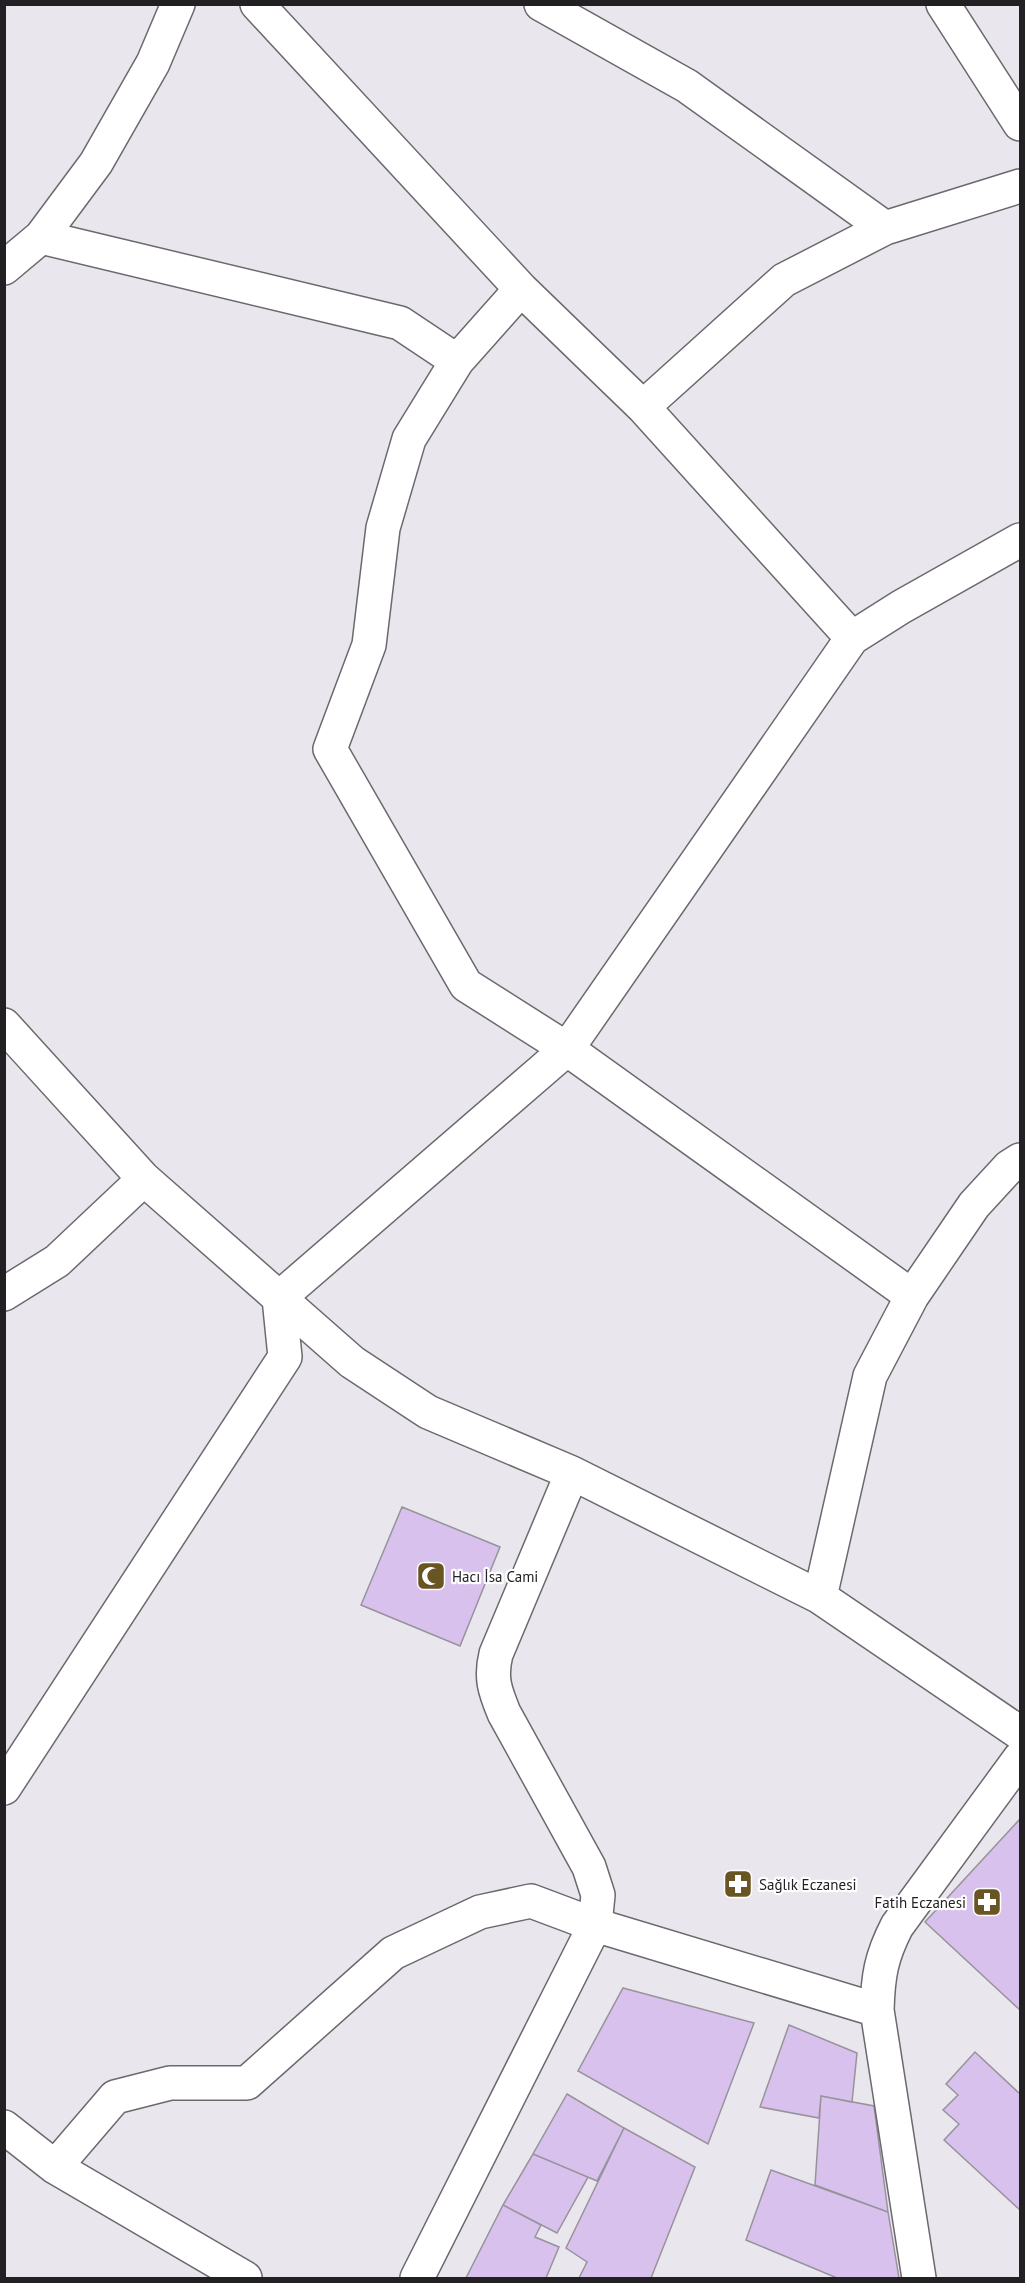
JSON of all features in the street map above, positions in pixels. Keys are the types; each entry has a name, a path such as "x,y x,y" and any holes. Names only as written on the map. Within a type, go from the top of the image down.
{"street":[{"path":"4,268 41,237 96,163 153,63 178,4"},
{"path":"257,4 521,289 643,407 852,638"},
{"path":"541,4 687,86 885,228"},
{"path":"948,5 1020,124"},
{"path":"643,407 784,280 885,228 1020,186"},
{"path":"41,237 400,323 458,361"},
{"path":"521,289 458,361 409,439 383,528 369,645 330,749 466,985 567,1049 912,1296"},
{"path":"279,1298 567,1049 852,638 901,607 1020,540"},
{"path":"4,1025 144,1179 352,1362 428,1412 572,1473 819,1597 1020,1733"},
{"path":"819,1597 870,1376 912,1296 974,1205 1009,1167 1020,1160"},
{"path":"4,1294 57,1261 144,1179"},
{"path":"4,1788 285,1357 279,1298"},
{"path":"417,2278 596,1925 598,1895 589,1867 504,1713 493,1688 491,1673 496,1654 572,1473"},
{"path":"919,2278 877,2010 878,1975 885,1949 897,1926 1020,1758"},
{"path":"55,2167 115,2097 170,2083 247,2083 393,1953 480,1912 531,1902 596,1925 877,2010"},
{"path":"4,2127 55,2167 245,2278"}],"building":[{"name":"Hacı İsa Cami","path":"402,1507 500,1547 460,1646 361,1605"},
{"path":"1020,1819 1020,2010 925,1922"},
{"path":"623,1988 754,2023 708,2144 578,2071"},
{"path":"789,2025 857,2053 852,2102 821,2096 819,2118 760,2107"},
{"path":"975,2052 1020,2094 1020,2210 944,2140 959,2124 943,2110 958,2095 946,2084"},
{"path":"567,2094 624,2128 597,2181 533,2154"},
{"path":"821,2096 874,2106 888,2212 815,2185"},
{"path":"624,2128 695,2167 651,2278 579,2278 587,2262 566,2248"},
{"path":"533,2154 588,2177 557,2233 503,2205"},
{"path":"771,2170 888,2212 899,2278 837,2278 746,2240"},
{"path":"503,2205 541,2225 535,2237 559,2247 546,2278 466,2278"}],"place":[{"name":"Hacı İsa Cami","path":"431,1576"},
{"name":"Sağlık Eczanesi","path":"738,1884"},
{"name":"Fatih Eczanesi","path":"987,1902"}]}
